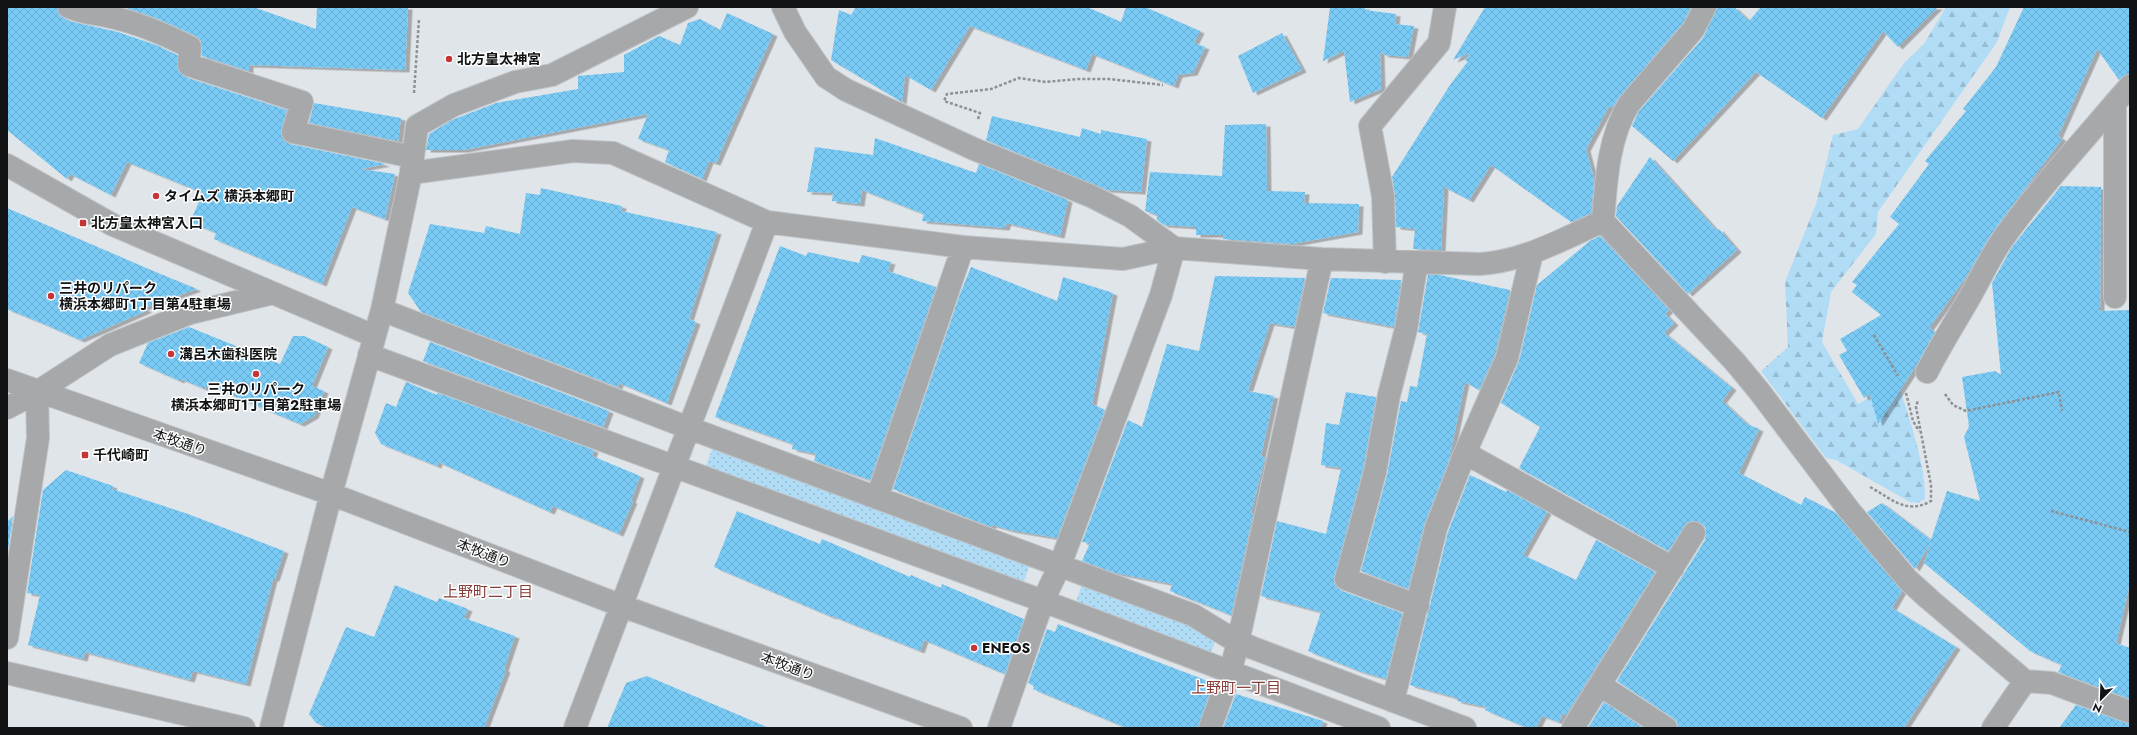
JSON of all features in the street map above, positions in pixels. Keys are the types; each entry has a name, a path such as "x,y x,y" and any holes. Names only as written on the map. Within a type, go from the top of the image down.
{"street":[{"path":"271,728 330,494 382,310 412,165 417,126 454,105 514,82 552,75 687,7"},
{"path":"783,7 795,32 826,77 846,90 974,149 1091,196 1130,216 1174,248"},
{"path":"1385,262 1383,196 1370,126 1439,43 1445,7"},
{"path":"1705,7 1693,30 1628,104 1620,117 1609,166 1603,220 1735,362 1759,391 1849,510 1908,580 1953,621 2024,681 2052,683 2130,712"},
{"path":"78,9 152,28 190,47 189,65 302,102 293,132 412,165 573,151 613,153 767,222 963,247 1124,259 1174,248 1385,262 1497,263 1532,253 1603,220"},
{"path":"1927,372 1940,345 1971,294 1984,268 2003,239 2053,176 2130,86"},
{"path":"2115,103 2115,297"},
{"path":"7,165 113,225 273,293 372,345 674,466 1379,728"},
{"path":"575,728 767,222"},
{"path":"877,498 963,247"},
{"path":"999,728 1043,602 1060,565 1161,295 1174,248"},
{"path":"1393,701 1418,606 1436,528 1465,453 1507,358 1532,253"},
{"path":"1210,728 1230,673 1238,642 1322,259"},
{"path":"1417,262 1406,329 1389,395 1375,472 1346,579 1418,606"},
{"path":"7,408 37,392 110,345 190,313 273,293"},
{"path":"382,310 689,428 1193,615 1238,642 1466,728"},
{"name":"本牧通り","path":"7,380 37,392 330,494 622,606 961,728"},
{"path":"7,638 38,438 37,392"},
{"path":"1465,453 1673,568"},
{"path":"1573,728 1694,533"},
{"path":"7,673 244,728"},
{"path":"1993,728 2024,681"},
{"path":"1600,685 1666,728"}],"path":[{"path":"417,126 412,120 419,19"},
{"path":"980,114 944,101 947,94 991,89 1019,78 1046,82 1077,79 1109,79 1163,85"},
{"path":"1927,372 1953,404 1966,410 2059,392 2062,411"},
{"path":"1868,485 1906,507 1921,507 1931,501 1931,485 1916,407 1927,372"},
{"path":"2051,512 2130,532"}],"green space":[{"path":"1946,7 2010,7 1997,42 1878,212 1876,234 1831,292 1822,342 1858,404 1898,382 1916,440 1923,471 1925,499 1918,503 1910,502 1836,460 1826,458 1761,371 1788,347 1785,282 1816,204 1833,135 1858,129 1904,63 1924,44"},
{"path":"713,446 1030,565 1022,587 705,469"},
{"path":"1082,584 1194,628 1215,642 1210,655 1075,605"}],"building":[{"path":"7,7 57,7 59,15 69,21 118,32 156,45 177,55 177,69 185,77 287,110 281,135 284,141 290,144 386,164 361,169 395,174 385,219 352,207 322,284 214,239 216,233 190,222 203,193 127,162 111,195 70,174 67,179 7,130"},
{"path":"123,7 253,7 316,29 317,7 408,7 405,70 249,65 249,71 202,56 201,41 196,36 156,18"},
{"path":"856,7 1087,7 1121,22 1126,7 1145,7 1200,31 1194,43 1205,47 1193,73 1178,75 1174,86 1092,54 1086,70 970,26 931,90 905,75 902,102 831,60 839,10 851,15"},
{"path":"1330,7 1365,7 1365,10 1396,14 1395,24 1414,26 1408,57 1385,55 1380,52 1381,89 1350,102 1344,51 1323,61"},
{"path":"1485,7 1691,7 1683,23 1620,96 1612,108 1609,106 1586,149 1594,179 1591,213 1571,222 1491,165 1469,200 1444,187 1441,250 1413,249 1415,229 1396,227 1395,196 1392,177 1450,85 1468,61 1465,61 1470,53 1453,60"},
{"path":"1717,7 1734,7 1749,21 1761,7 1938,7 1898,47 1883,31 1822,118 1756,72 1673,161 1632,126 1639,111 1703,38"},
{"path":"2024,7 2130,7 2130,74 2126,74 2119,80 2097,49 2058,136 2062,139 1992,233 1966,277 1929,328 1935,332 1917,364 1878,424 1870,394 1864,398 1839,355 1847,351 1840,339 1881,315 1852,292 1857,285 1852,282 1899,224 1890,217 1929,164 1925,161 1966,111 1963,109 1996,67"},
{"path":"727,13 773,34 716,163 709,161 702,179 665,162 669,150 638,139 648,114 464,150 426,150 429,134 452,120 496,103 578,89 578,76 624,72 624,55 659,36 680,45 688,23 700,19 720,30"},
{"path":"1282,33 1302,70 1253,93 1238,56"},
{"path":"314,103 401,118 398,141 309,123"},
{"path":"992,116 1080,137 1082,128 1101,134 1101,130 1147,139 1141,192 1107,190 986,140"},
{"path":"1266,124 1267,191 1305,192 1304,203 1359,204 1358,232 1292,244 1223,239 1223,235 1196,235 1196,227 1164,225 1157,220 1157,215 1145,211 1150,172 1222,176 1225,125"},
{"path":"875,138 976,173 979,164 1068,200 1060,236 1007,223 1005,228 922,221 924,214 862,190 860,204 832,201 833,193 807,192 815,147 873,155"},
{"path":"1650,157 1717,231 1719,229 1737,250 1688,294 1616,216 1617,206"},
{"path":"2061,186 2101,187 2100,311 2130,310 2130,583 2116,643 2130,648 2130,699 2058,672 2062,665 2030,651 1924,563 1931,542 1915,569 1867,512 1882,503 1931,540 1947,491 1980,501 1964,437 1969,426 1962,377 1995,371 2001,375 1992,283 2012,247"},
{"path":"541,188 622,206 621,211 717,232 689,319 696,322 667,403 619,383 618,387 421,312 408,293 430,224 484,233 486,226 520,234 526,193 540,195"},
{"path":"7,208 197,289 143,308 148,310 80,340 7,309"},
{"path":"1600,236 1669,310 1665,314 1674,323 1664,333 1732,388 1722,401 1747,424 1759,429 1739,473 1801,505 1805,497 1836,513 1902,591 1892,608 1956,647 1904,728 1678,728 1677,722 1673,718 1617,681 1705,540 1705,527 1701,523 1695,521 1688,522 1668,551 1519,468 1540,427 1501,403 1519,361 1537,285 1590,241"},
{"path":"780,246 806,256 808,252 859,263 862,255 891,262 888,271 936,287 870,480 814,461 816,454 792,449 793,444 715,417"},
{"path":"971,267 1057,301 1063,277 1113,293 1092,404 1105,410 1057,538 1010,530 992,525 991,527 893,489 960,294"},
{"path":"1428,275 1440,275 1510,290 1495,354 1479,390 1465,382 1449,460 1424,525 1408,589 1361,571 1387,475 1401,401 1407,402 1410,386 1417,387 1427,334 1418,332"},
{"path":"1215,276 1305,278 1294,327 1270,323 1248,391 1274,396 1261,456 1265,458 1251,513 1253,514 1231,615 1170,591 1172,584 1115,573 1082,561 1090,543 1082,542 1128,420 1142,427 1167,344 1199,351"},
{"path":"1331,278 1401,280 1394,327 1323,313"},
{"path":"189,327 280,364 293,336 304,336 328,347 312,386 324,391 314,416 300,424 220,390 206,386 205,389 181,379 180,381 139,363 148,343"},
{"path":"430,342 609,411 603,427 423,361"},
{"path":"406,382 437,395 438,393 594,450 592,456 640,476 631,501 633,501 619,534 553,506 550,512 438,462 437,466 381,444 375,433 386,403 396,407"},
{"path":"1346,392 1376,397 1363,469 1334,581 1336,587 1342,591 1402,613 1386,679 1359,671 1308,651 1321,612 1261,596 1277,521 1326,534 1341,468 1321,465 1326,423 1339,425"},
{"path":"66,470 113,486 112,489 188,514 284,551 275,579 273,579 246,684 193,671 190,680 85,652 83,659 28,645 40,595 27,593 43,490"},
{"path":"1470,475 1506,492 1507,490 1547,512 1523,555 1576,580 1596,540 1655,572 1566,715 1563,713 1559,722 1542,716 1536,728 1528,728 1485,710 1487,707 1457,701 1457,698 1410,685 1448,532"},
{"path":"737,511 820,544 822,539 910,577 911,575 941,588 942,584 1024,619 1005,674 924,640 920,651 832,617 714,567"},
{"path":"13,516 7,556 7,522"},
{"path":"395,585 437,602 439,598 468,609 464,618 515,636 504,669 506,670 484,728 328,728 316,723 309,714 346,627 374,637"},
{"path":"1058,624 1213,683 1198,728 1127,728 1033,689 1034,686 1028,683 1047,629 1055,632"},
{"path":"647,676 769,728 607,728 626,683"},
{"path":"1236,694 1323,721 1321,728 1223,728"},
{"path":"1604,702 1643,728 1588,728"},
{"path":"2076,705 2130,724 2130,728 2059,728"}],"place":[{"name":"北方皇太神宮","path":"449,59"},
{"name":"タイムズ 横浜本郷町","path":"156,196"},
{"name":"北方皇太神宮入口","path":"83,223"},
{"name":"三井のリパーク 横浜本郷町１丁目第４駐車場","path":"51,296"},
{"name":"溝呂木歯科医院","path":"171,354"},
{"name":"三井のリパーク 横浜本郷町1丁目第2駐車場","path":"256,374"},
{"name":"千代崎町","path":"85,455"},
{"name":"ENEOS","path":"974,648"}],"district":[{"name":"上野町二丁目","path":"488,592"},
{"name":"上野町一丁目","path":"1236,688"}]}
